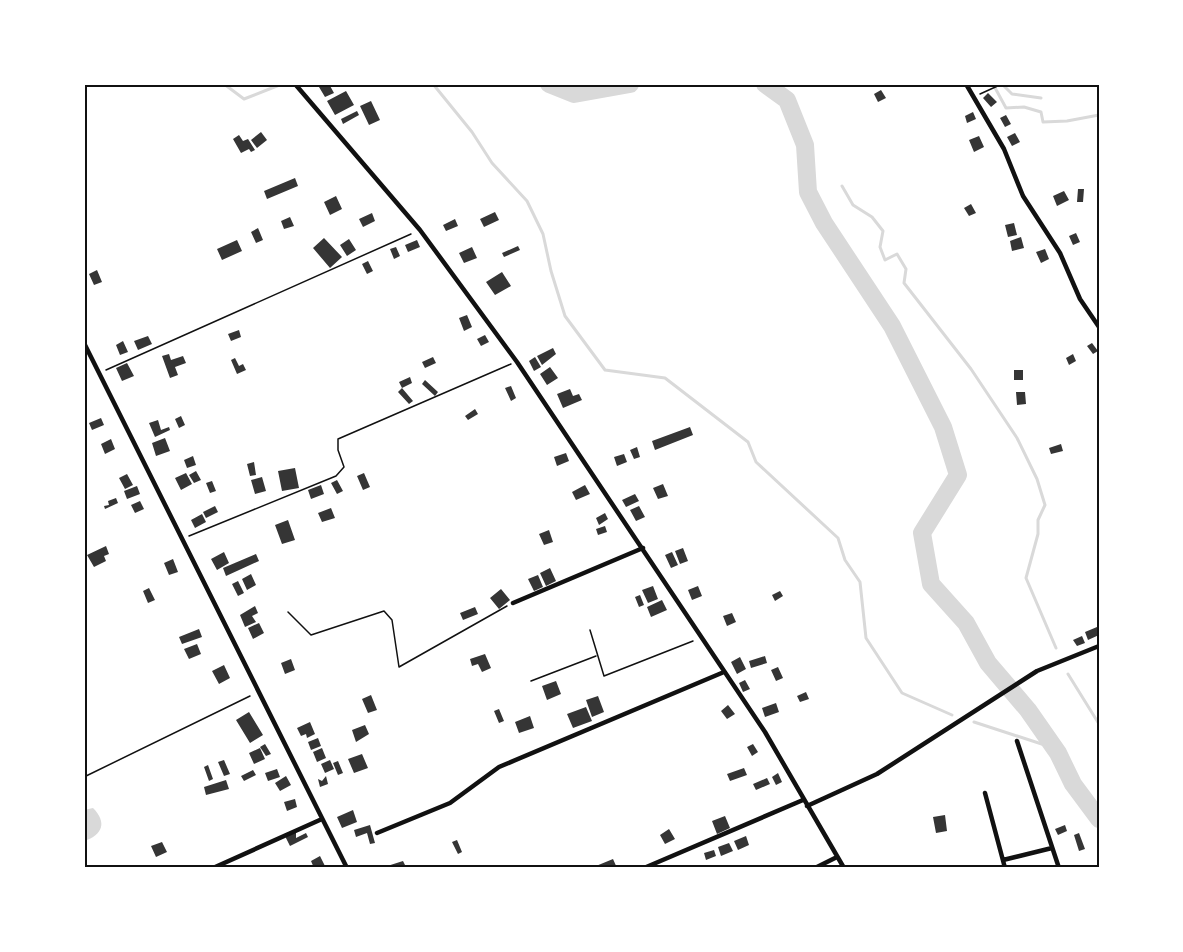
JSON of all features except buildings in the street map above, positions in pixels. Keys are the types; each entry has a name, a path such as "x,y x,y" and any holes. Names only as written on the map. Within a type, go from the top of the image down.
{"street":[{"path":"296,84 420,230 517,362 644,548 765,732 843,868"},
{"path":"966,84 1004,149 1023,196 1060,253 1080,299 1099,327"},
{"path":"84,343 347,868"},
{"path":"513,603 644,548"},
{"path":"807,806 878,774 981,705 1037,672 1099,646"},
{"path":"377,833 450,803 480,780 508,763 724,672"},
{"path":"1017,741 1059,868"},
{"path":"985,793 1005,868"},
{"path":"645,868 803,800"},
{"path":"213,868 322,819"},
{"path":"1003,860 1052,848"},
{"path":"815,868 837,857"}],"path":[{"path":"974,97 1002,84"},
{"path":"99,373 420,230"},
{"path":"182,539 336,476 344,467 338,450 338,439 517,362"},
{"path":"288,612 311,635 384,611 392,620 399,667 513,603"},
{"path":"590,630 604,676 610,676 701,636"},
{"path":"531,681 597,655"},
{"path":"84,777 258,692"}],"shaded area":[{"path":"93,808 100,818 101,828 99,832 84,841 84,810"}],"waterway":[{"path":"224,84 244,99 282,84"},
{"path":"433,84 472,132 492,163 527,201 543,234 551,271 565,316 605,370 665,378 748,442 756,462 838,538 845,560 860,582 866,638 902,693 952,715"},
{"path":"549,84 574,94 630,84"},
{"path":"765,84 787,100 805,145 808,192 824,223 892,326 943,427 958,475 922,533 931,584 966,623 988,663 1028,710 1058,753 1073,784 1099,819"},
{"path":"993,84 1006,108 1024,107 1041,112 1043,122 1067,121 1099,115"},
{"path":"1002,84 1012,94 1041,98"},
{"path":"842,186 853,205 872,217 883,231 880,247 885,260 897,254 906,269 904,283 971,369 1017,438 1037,479 1045,505 1038,520 1038,534 1026,578 1056,648"},
{"path":"1068,674 1099,724"},
{"path":"974,722 1054,748"}]}
